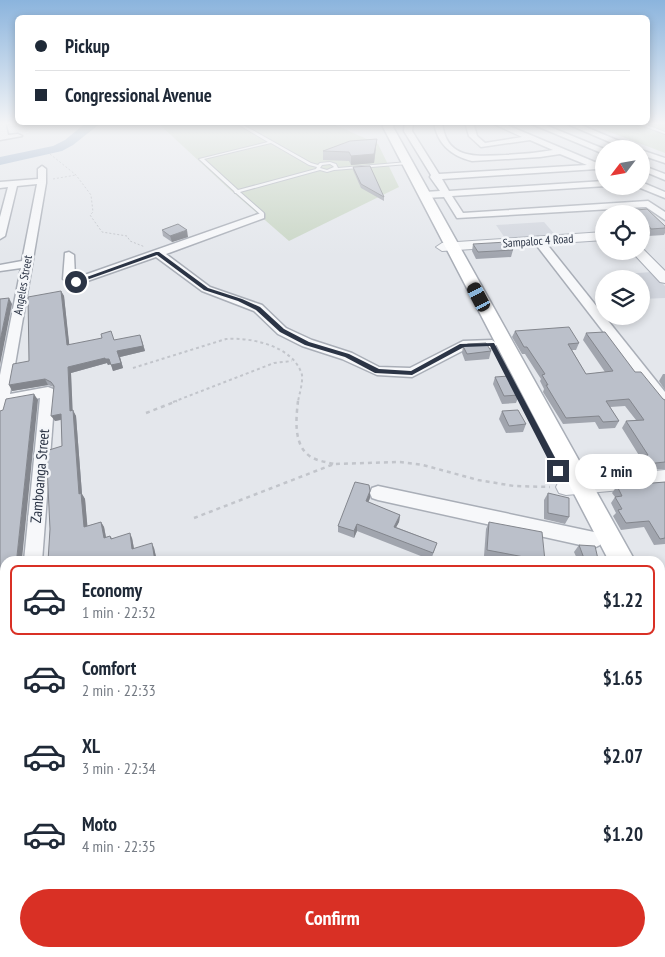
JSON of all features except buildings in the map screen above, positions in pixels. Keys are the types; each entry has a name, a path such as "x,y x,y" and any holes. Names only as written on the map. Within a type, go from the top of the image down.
{"main road":[{"path":"404,167 574,486 594,540 602,556"},
{"path":"405,167 425,195 492,344 574,486 619,556"}],"street":[{"path":"428,167 460,216 648,204 665,217"},
{"path":"434,177 595,168"},
{"path":"650,171 665,177"},
{"path":"0,185 13,184 42,175"},
{"name":"Angeles Street","path":"1,404 42,175"},
{"path":"650,183 665,181"},
{"path":"0,236 13,184"},
{"path":"425,195 595,185"},
{"path":"650,188 665,195"},
{"path":"69,255 69,279 76,282 261,216"},
{"name":"Sampaloc 4 Road","path":"447,246 595,237"},
{"path":"538,240 665,402"},
{"path":"158,253 206,289 258,308 282,331 307,343 347,356 377,371 412,373 462,346 492,344"},
{"path":"647,260 665,279"},
{"path":"0,268 27,264"},
{"name":"Zamboanga Street","path":"1,404 48,392 33,556"},
{"path":"574,486 665,478"},
{"path":"378,493 594,540"}],"lane":[{"path":"209,167 262,214 261,216"},
{"path":"316,167 327,171 335,167 342,167"},
{"path":"236,192 319,168"}],"path":[{"path":"66,167 76,175 91,195 94,212 90,215 101,232 110,236 127,236 130,241 158,253"},
{"path":"42,175 76,175"},
{"path":"134,368 215,342 237,337 266,342 292,360 302,376 296,433 309,456 334,464"},
{"path":"146,414 274,363 292,360"}],"shaded area":[{"path":"544,222 557,237 507,241 496,225"},
{"path":"650,272 665,286 665,298 650,299"}],"green space":[{"path":"205,167 389,167 399,187 289,241"}],"route":[{"path":"76,282 158,253 206,289 258,308 282,331 307,343 347,356 377,371 398,374 412,373 421,370 450,351 462,346 468,344 492,344 558,471"}]}
